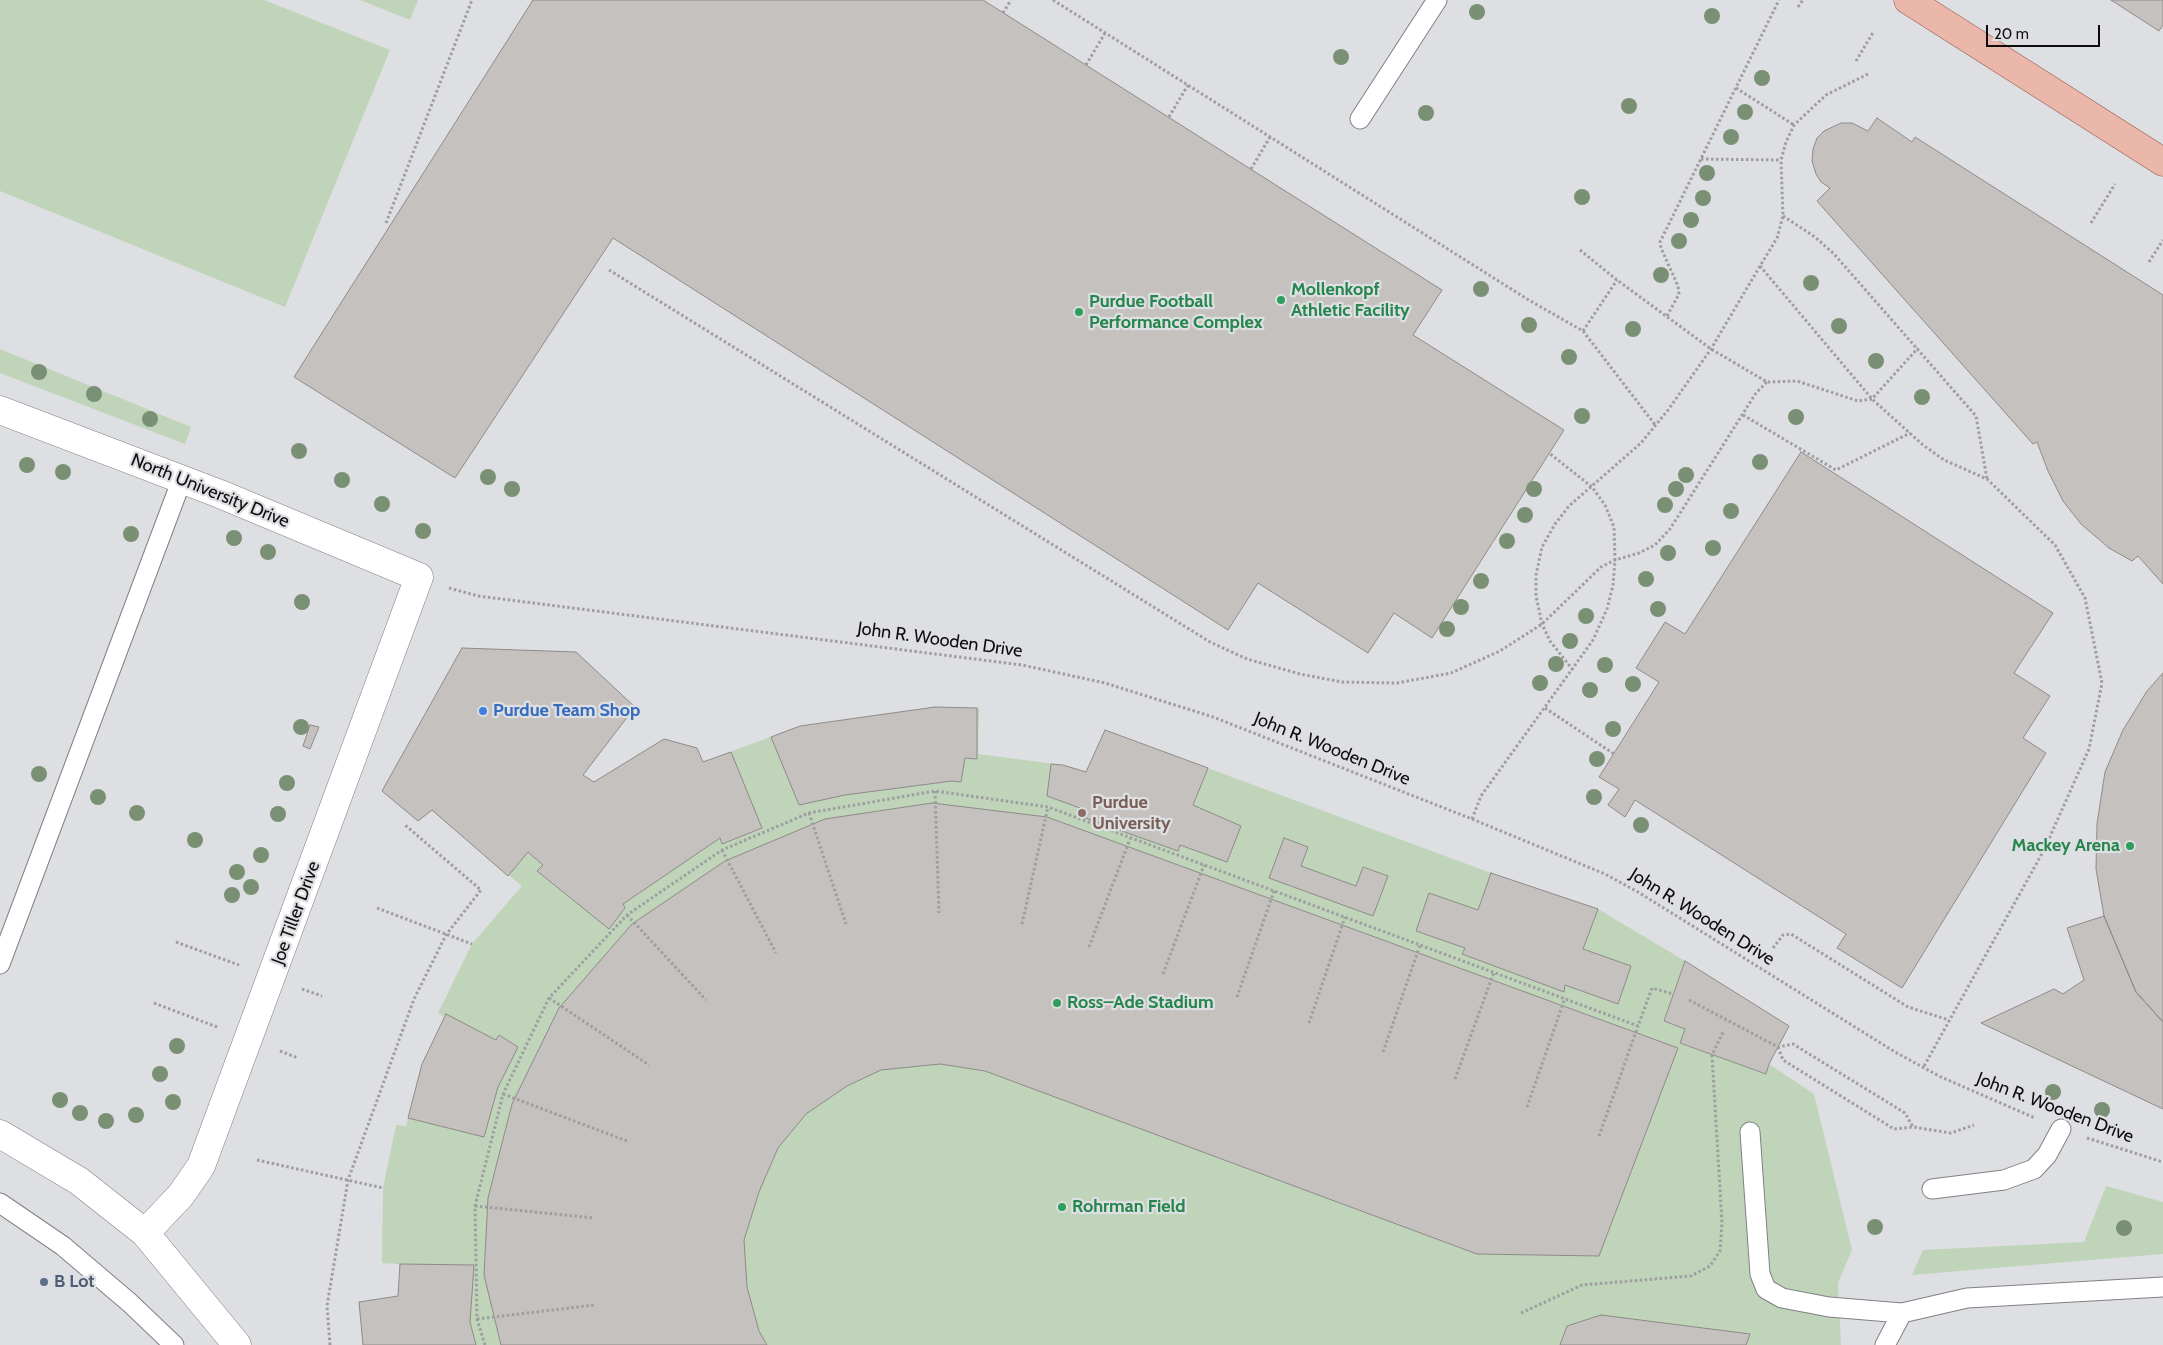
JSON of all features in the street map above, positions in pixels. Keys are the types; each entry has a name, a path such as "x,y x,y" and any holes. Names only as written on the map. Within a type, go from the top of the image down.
{"main road":[{"path":"1908,0 2163,162"}],"street":[{"name":"North University Drive","path":"0,410 182,479 419,577"},
{"name":"Joe Tiller Drive","path":"145,1233 181,1195 201,1166 419,577"},
{"path":"0,1134 79,1181 145,1233 237,1345"}],"lane":[{"path":"1360,119 1436,0"},
{"path":"0,964 182,479"},
{"path":"1932,1188 2004,1180 2034,1169 2047,1155 2061,1129"},
{"path":"1750,1132 1760,1274 1766,1289 1782,1298 1829,1307 1902,1313 1968,1298 2163,1287"},
{"path":"0,1203 63,1246 130,1303 174,1345"},
{"path":"1885,1345 1902,1313"}],"path":[{"path":"386,223 472,0"},
{"path":"1003,13 1011,0"},
{"path":"1053,0 1527,299 1582,331 1656,426"},
{"path":"1667,316 1679,294 1678,286 1660,242 1779,0"},
{"path":"1798,7 1803,0"},
{"path":"1856,61 1874,31"},
{"path":"1086,65 1105,33"},
{"path":"1573,670 1550,641 1542,624 1536,596 1536,575 1542,547 1569,506 1641,443 1656,426 1711,349 1777,238 1783,216 1782,160 1786,142 1794,125 1826,95 1868,74"},
{"path":"1169,117 1188,85"},
{"path":"1736,88 1794,125"},
{"path":"1251,170 1270,137"},
{"path":"1701,159 1782,160"},
{"path":"2091,223 2115,184"},
{"path":"1783,216 1815,237 1834,254 1976,416 1987,479"},
{"path":"2149,262 2163,240"},
{"path":"1580,250 1617,280 1711,349 1767,382 1797,382 1858,401 1872,399 1918,348"},
{"path":"1760,266 1872,399 1944,460 1987,479 2055,545 2085,598 2102,683 2089,749 2044,850 1923,1068"},
{"path":"609,270 1210,642 1247,658 1300,674 1342,682 1397,683 1451,673 1500,651 1542,624 1564,605 1601,567 1655,545 1670,529 1756,393 1767,382"},
{"path":"1582,331 1617,280"},
{"path":"1743,415 1836,470 1910,433"},
{"path":"1472,819 1481,796 1593,640 1606,609 1613,585 1615,560 1614,527 1605,505 1592,487 1549,453"},
{"name":"John R. Wooden Drive","path":"419,577 478,596 1022,665 1105,683 1213,717 1568,858 1638,892 1923,1068 2061,1129 2163,1162"},
{"path":"1545,708 1614,754"},
{"path":"936,791 939,913"},
{"path":"485,1345 477,1319 475,1206 504,1094 550,998 627,915 722,850 810,813 936,791 1048,807 1638,1026"},
{"path":"1022,924 1048,807"},
{"path":"810,813 846,924"},
{"path":"330,1345 328,1306 348,1180 414,999 446,935 481,890 405,825"},
{"path":"1088,947 1130,839"},
{"path":"722,850 776,953"},
{"path":"1162,974 1204,865"},
{"path":"1237,997 1274,891"},
{"path":"377,908 472,944"},
{"path":"627,915 706,1000"},
{"path":"1310,1024 1345,917"},
{"path":"1772,948 1783,935 1791,934 1908,1007 1948,1020"},
{"path":"176,942 229,961"},
{"path":"1383,1052 1420,945"},
{"path":"1455,1079 1494,972"},
{"path":"295,986 322,996"},
{"path":"1599,1136 1652,988 1673,994"},
{"path":"550,998 649,1066"},
{"path":"1527,1107 1565,998"},
{"path":"1689,1000 1778,1047 1793,1044 1905,1113 1913,1127"},
{"path":"154,1003 204,1022"},
{"path":"1521,1313 1582,1285 1691,1276 1710,1266 1720,1251 1722,1223 1712,1054 1724,1030"},
{"path":"1778,1047 1783,1060 1894,1128 1913,1127 1950,1133 1974,1125"},
{"path":"272,1049 298,1058"},
{"path":"504,1094 627,1142"},
{"path":"257,1160 383,1188"},
{"path":"475,1206 594,1218"},
{"path":"477,1319 595,1305"}],"green space":[{"path":"0,0 264,0 390,50 285,307 0,191"},
{"path":"360,0 418,0 410,20"},
{"path":"0,349 191,427 185,444 0,373"},
{"name":"Ross–Ade Stadium","path":"462,648 576,652 635,707 583,775 594,782 664,739 697,748 703,762 800,726 935,707 979,708 978,754 1063,765 1086,772 1105,730 1491,873 1598,909 1685,961 1664,1021 1685,1029 1680,1043 1766,1074 1769,1064 1814,1094 1852,1250 1838,1283 1841,1345 363,1345 359,1302 398,1296 400,1264 382,1263 383,1188 396,1125 406,1126 422,1064 445,1017 438,1013 472,944 522,886 432,811 418,821 382,791"},
{"path":"2106,1186 2163,1202 2163,1254 1912,1275 1923,1250 2084,1242"}],"building":[{"name":"Purdue Football Performance Complex","path":"533,0 983,0 1442,290 1413,335 1564,430 1432,638 1394,613 1368,653 1258,583 1228,630 613,238 455,478 294,377"},
{"path":"2111,0 2163,0 2163,25 2159,31"},
{"path":"1877,118 1912,142 1915,137 2163,295 2163,584 2138,556 2132,561 2109,548 2081,524 2063,501 2048,471 2037,442 2033,444 1817,201 1830,188 1821,182 1812,161 1813,149 1817,138 1824,131 1841,123 1852,123 1868,131"},
{"path":"1801,452 2053,613 2014,673 2050,696 2023,738 2046,753 1902,988 1837,948 1846,934 1635,800 1625,817 1608,805 1619,789 1599,777 1659,682 1636,668 1665,622 1685,634"},
{"path":"462,648 576,652 635,707 583,775 594,782 664,739 697,748 703,762 731,752 762,828 722,844 720,838 623,904 625,908 609,929 537,871 543,865 528,852 508,876 432,810 418,821 382,791"},
{"name":"Mackey Arena","path":"2163,673 2163,1022 2136,992 2104,916 2096,869 2097,824 2105,772 2123,730 2147,691"},
{"path":"935,707 977,708 977,759 965,758 961,782 952,781 845,795 799,805 771,737 800,726"},
{"path":"310,725 319,727 310,749 303,746"},
{"path":"1105,730 1208,768 1193,805 1241,826 1227,862 1180,845 1178,851 1077,815 1080,808 1047,796 1051,764 1063,765 1086,772"},
{"path":"932,803 1047,817 1678,1048 1599,1256 1477,1254 985,1071 940,1064 881,1070 847,1086 806,1114 778,1148 759,1192 744,1240 747,1287 759,1331 767,1345 501,1345 484,1275 488,1198 512,1104 559,1008 632,924 725,861 825,819"},
{"path":"1284,838 1308,847 1301,866 1356,886 1363,867 1388,876 1373,916 1269,878"},
{"path":"1491,873 1598,909 1583,949 1631,966 1618,1004 1565,985 1564,992 1462,954 1465,948 1416,931 1429,893 1478,910"},
{"path":"2104,916 2136,992 2163,1022 2163,1109 1981,1023 2054,989 2063,994 2084,980 2067,928"},
{"path":"1685,961 1789,1026 1769,1064 1766,1074 1680,1043 1685,1029 1664,1021"},
{"path":"446,1014 496,1040 499,1035 518,1047 498,1087 484,1137 408,1118 422,1064"},
{"path":"400,1264 474,1265 470,1322 476,1345 363,1345 359,1302 398,1296"},
{"path":"1601,1315 1750,1334 1746,1345 1560,1345 1567,1326"}],"place":[{"name":"Mollenkopf Athletic Facility","path":"1281,300"},
{"name":"Purdue Football Performance Complex","path":"1079,312"},
{"name":"Purdue Team Shop","path":"483,711"},
{"name":"Purdue University","path":"1082,813"},
{"name":"Mackey Arena","path":"2130,846"},
{"name":"Ross–Ade Stadium","path":"1057,1003"},
{"name":"Rohrman Field","path":"1062,1207"},
{"name":"B Lot","path":"44,1282"}]}
